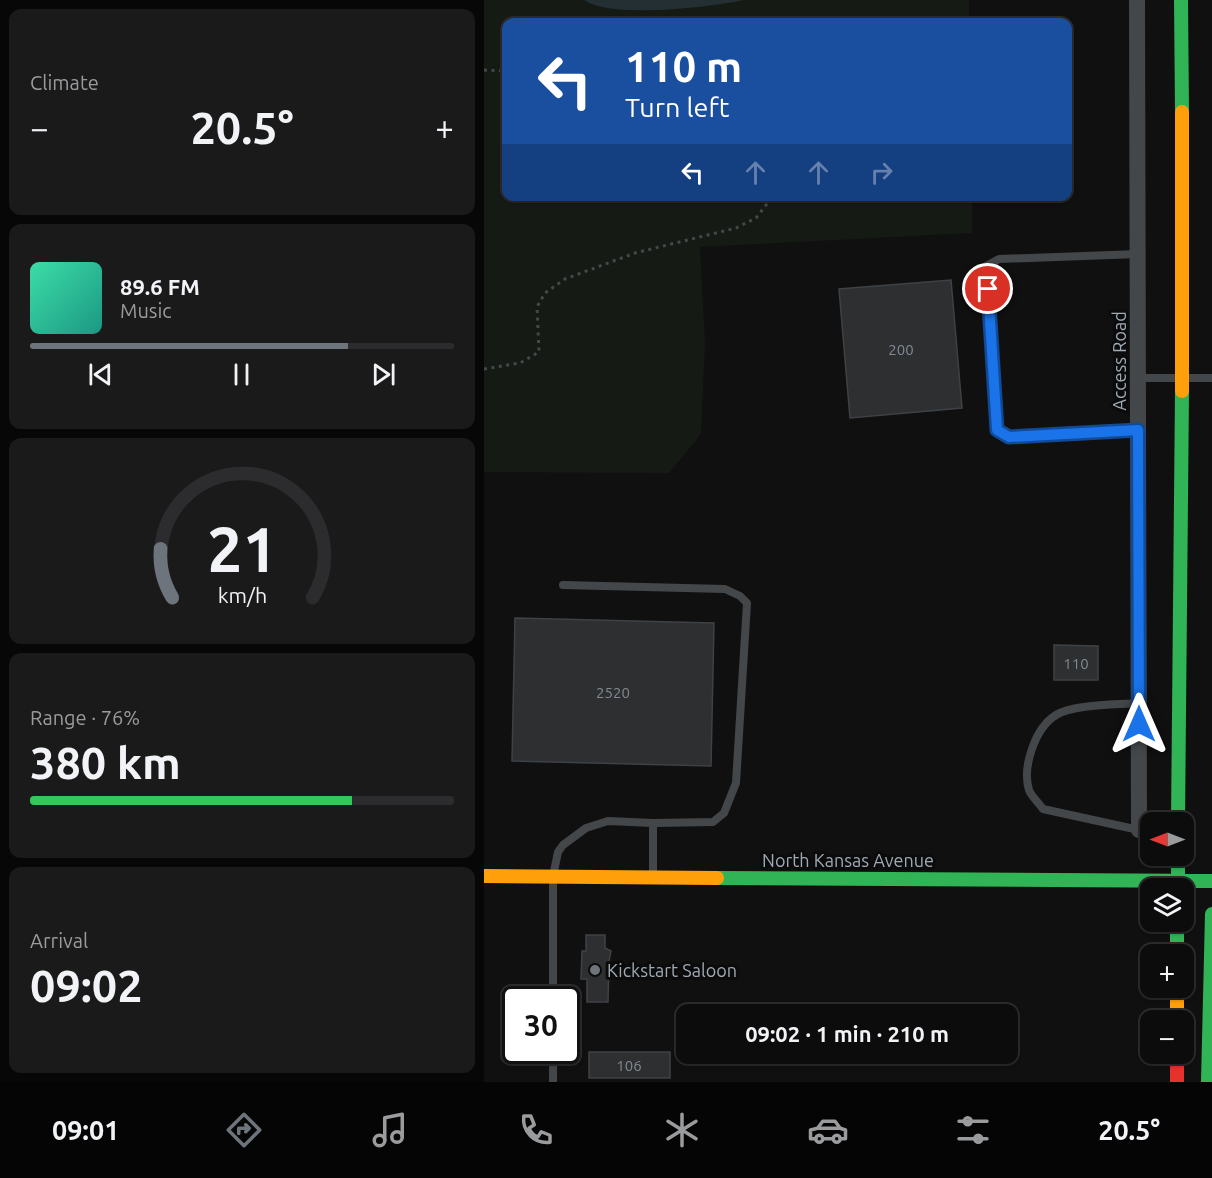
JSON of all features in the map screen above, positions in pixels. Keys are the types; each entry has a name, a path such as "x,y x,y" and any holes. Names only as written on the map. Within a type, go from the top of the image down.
{"main road":[{"path":"1178,812 1183,378 1181,0"},
{"name":"North Kansas Avenue","path":"484,876 1140,879"},
{"name":"North Kansas Avenue","path":"1194,883 1212,881"},
{"path":"1208,1082 1212,914"},
{"path":"1177,1064 1177,1082"}],"street":[{"name":"Access Road","path":"1137,0 1140,830"}],"lane":[{"path":"1138,254 999,259 986,266 997,430 1009,437 1138,430"},
{"path":"1138,378 1212,378"},
{"path":"553,986 553,876 558,852 563,845 586,828 608,820 653,823 713,822 724,813 736,783 747,603 740,596 725,589 563,585"},
{"path":"1139,703 1084,707 1056,715 1037,735 1028,763 1029,791 1043,809 1140,830"},
{"path":"653,823 653,877"},
{"path":"553,1064 553,1082"}],"path":[{"path":"484,70 502,71"},
{"path":"484,369 520,363 539,352 537,307 545,293 565,279 635,253 736,228 756,218 769,201"}],"shaded area":[{"path":"484,0 969,0 969,18 502,18 502,201 972,201 972,233 700,247 705,343 701,434 669,473 484,472"},
{"path":"584,0 744,0 709,6 638,10 597,6"}],"building":[{"path":"951,280 962,408 850,418 839,289"},
{"path":"515,618 714,623 711,766 512,761"},
{"path":"1054,645 1098,646 1098,680 1054,680"},
{"name":"Kickstart Saloon","path":"586,935 605,935 605,948 611,951 608,1002 587,1002 587,979 581,979 582,951 586,951"},
{"path":"589,1052 670,1052 670,1078 589,1078"}],"traffic: fast":[{"path":"1181,0 1182,112"},
{"path":"1178,812 1182,391"},
{"path":"1178,866 1178,878"},
{"path":"717,878 1212,881"},
{"path":"1208,1082 1212,914"},
{"path":"1177,932 1177,944"}],"traffic: slow":[{"path":"1182,112 1182,391"},
{"path":"484,876 717,878"},
{"path":"1177,998 1177,1010"}],"traffic: jam":[{"path":"1177,1064 1177,1082"}],"place":[{"name":"Kickstart Saloon","path":"595,970"}],"route":[{"path":"988,289 997,430 1009,437 1138,430 1139,724"}]}
